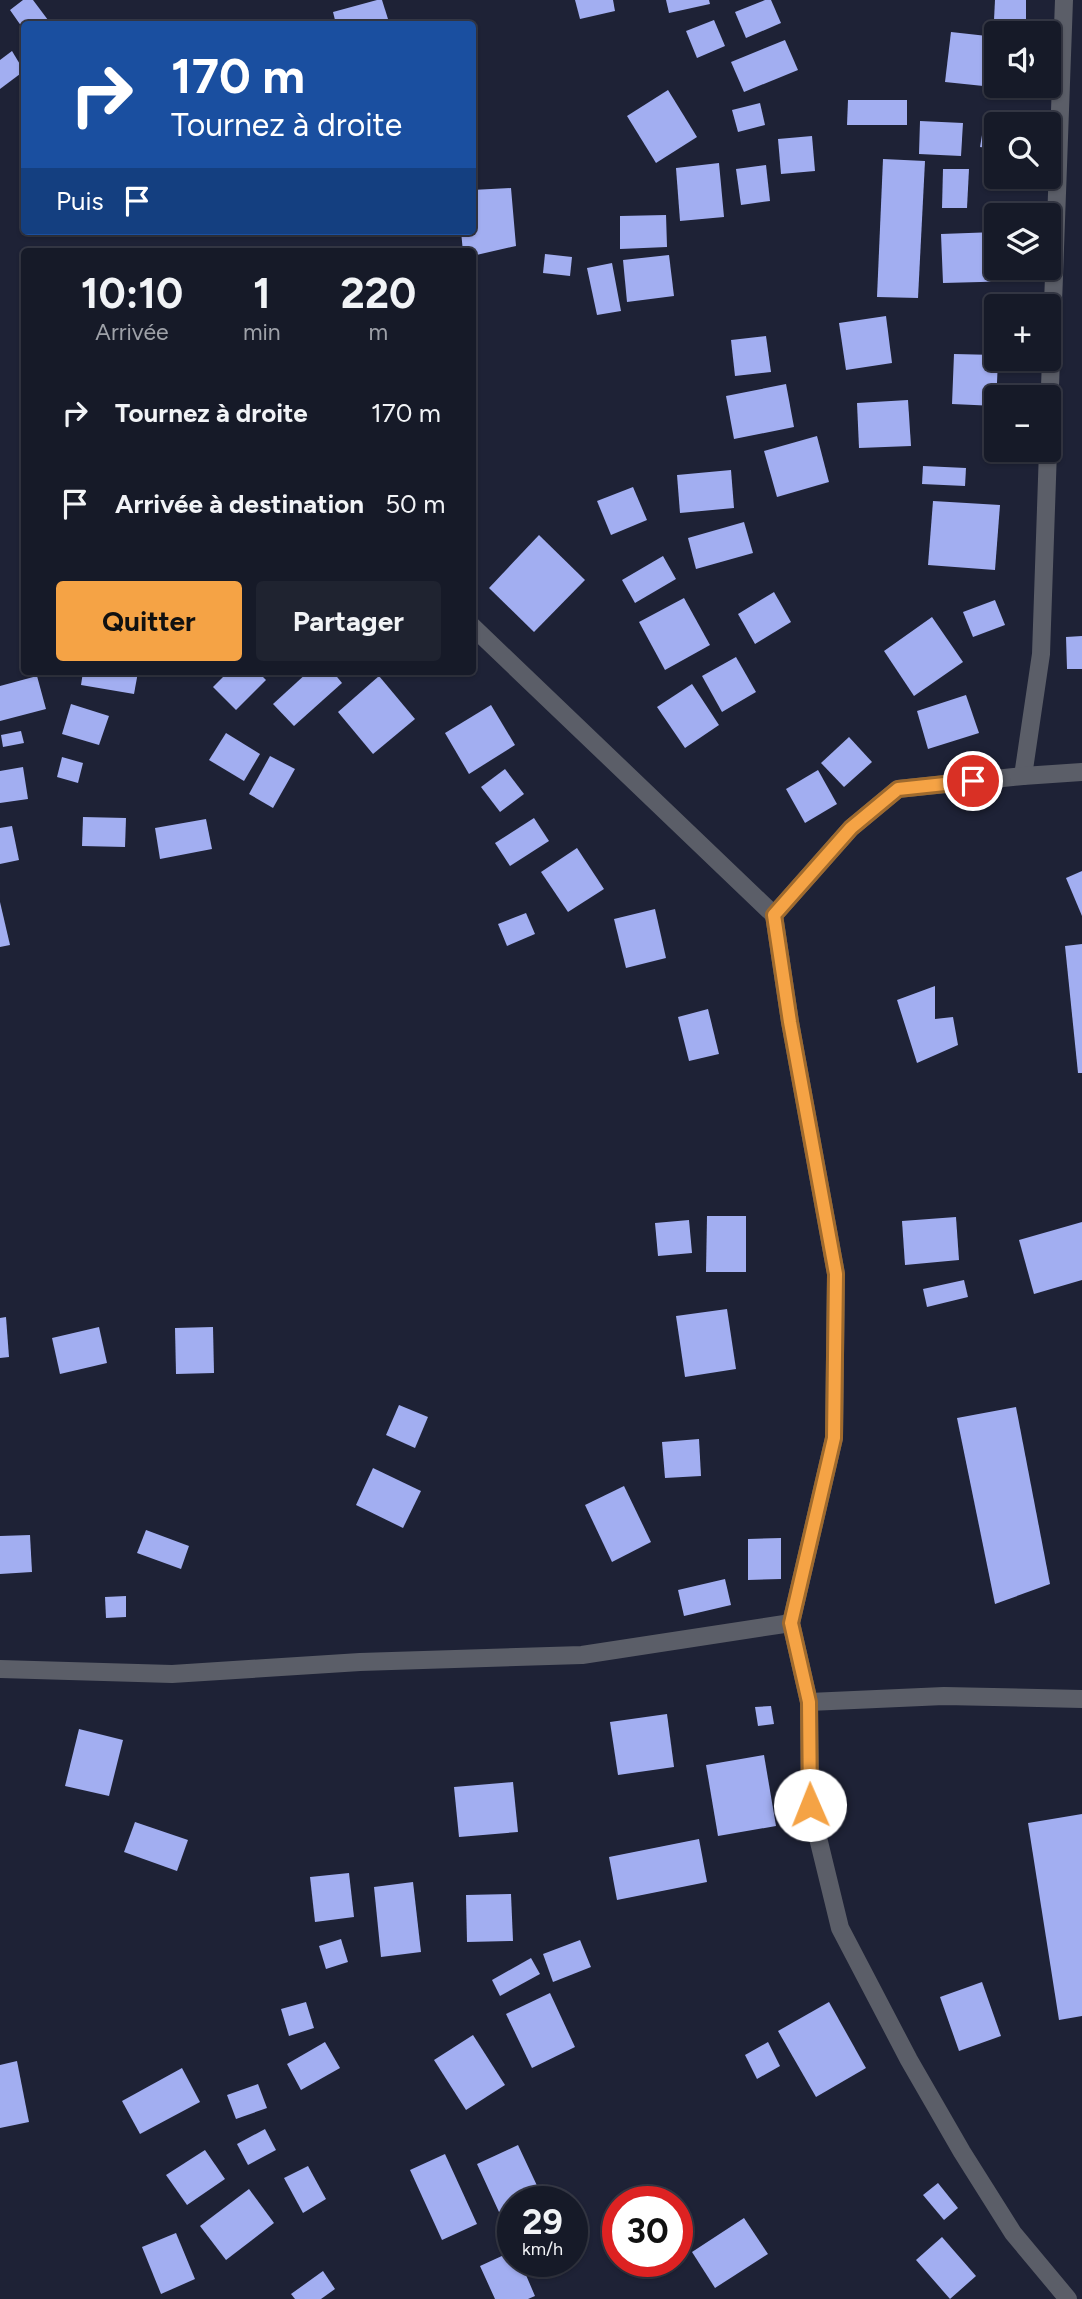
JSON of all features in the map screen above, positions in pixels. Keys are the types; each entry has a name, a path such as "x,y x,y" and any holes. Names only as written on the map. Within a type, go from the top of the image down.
{"street":[{"path":"1050,385 1064,0"},
{"path":"1023,776 1041,654 1048,462"},
{"path":"476,630 606,751 774,915 790,1022 836,1274 834,1438 791,1623 809,1702 810,1805 840,1928 909,2060 962,2152 1013,2233 1068,2299"},
{"path":"774,915 851,828 898,789 1082,772"},
{"path":"0,1669 172,1674 360,1662 582,1655 791,1623"},
{"path":"809,1702 944,1696 1082,1699"}],"building":[{"path":"23,0 33,0 49,21 21,21 21,26 10,10"},
{"path":"382,0 388,19 335,21 333,12"},
{"path":"575,0 613,0 615,11 580,19"},
{"path":"666,0 709,0 710,4 669,13"},
{"path":"771,0 781,23 746,38 735,12"},
{"path":"995,0 1026,0 1026,20 994,20"},
{"path":"714,20 725,46 697,58 686,31"},
{"path":"951,32 984,36 984,86 945,82"},
{"path":"785,40 798,70 744,92 731,62"},
{"path":"12,51 21,66 21,73 0,89 0,60"},
{"path":"668,90 697,137 656,163 627,116"},
{"path":"848,100 907,100 907,125 847,125"},
{"path":"760,103 765,125 738,132 732,110"},
{"path":"920,121 963,123 961,156 919,154"},
{"path":"984,123 984,148 980,147"},
{"path":"812,136 815,171 781,174 778,139"},
{"path":"883,159 925,161 918,298 877,297"},
{"path":"719,163 724,217 680,221 676,168"},
{"path":"766,165 770,201 741,205 736,169"},
{"path":"943,169 969,169 967,208 942,208"},
{"path":"511,188 516,246 476,255 476,248 463,248 461,235 476,235 476,190"},
{"path":"666,215 667,247 620,249 620,216"},
{"path":"984,232 984,280 1019,281 943,283 941,234"},
{"path":"545,254 572,257 570,276 543,273"},
{"path":"669,255 674,296 627,302 623,260"},
{"path":"612,263 621,311 597,315 587,268"},
{"path":"886,316 892,363 846,370 839,323"},
{"path":"766,336 771,372 735,376 731,340"},
{"path":"954,354 984,355 984,371 997,371 997,385 984,385 984,405 952,404"},
{"path":"786,384 794,427 734,439 726,396"},
{"path":"908,400 911,446 859,448 857,403"},
{"path":"817,436 829,482 777,497 764,451"},
{"path":"923,466 966,468 965,486 922,484"},
{"path":"731,470 734,508 680,513 677,475"},
{"path":"633,487 647,520 611,535 597,501"},
{"path":"933,501 1000,505 995,570 928,565"},
{"path":"744,522 753,553 696,569 688,538"},
{"path":"539,535 585,580 534,632 489,588"},
{"path":"663,556 676,579 635,603 622,580"},
{"path":"774,592 791,622 755,644 738,614"},
{"path":"684,598 710,645 665,670 639,622"},
{"path":"995,600 1005,625 973,637 963,612"},
{"path":"932,617 963,662 914,696 884,651"},
{"path":"1082,636 1082,669 1067,669 1066,637"},
{"path":"736,657 756,692 722,712 702,676"},
{"path":"83,675 137,675 134,694 81,685"},
{"path":"225,675 261,675 266,680 236,710 213,687"},
{"path":"305,675 335,675 342,683 294,726 273,704"},
{"path":"37,676 46,709 0,721 0,686"},
{"path":"379,676 415,719 373,754 338,712"},
{"path":"692,684 719,725 685,748 657,707"},
{"path":"966,695 979,733 928,749 917,711"},
{"path":"71,704 109,716 99,745 62,734"},
{"path":"491,705 515,745 469,774 445,733"},
{"path":"21,731 24,743 3,747 1,735"},
{"path":"226,733 260,754 244,781 209,760"},
{"path":"849,737 872,762 844,787 821,763"},
{"path":"270,756 295,769 273,808 249,794"},
{"path":"62,757 83,763 78,783 57,777"},
{"path":"23,767 28,799 0,803 0,771"},
{"path":"505,769 524,794 500,812 481,787"},
{"path":"818,770 837,804 805,823 786,789"},
{"path":"83,817 126,818 125,847 82,846"},
{"path":"534,818 549,841 510,866 495,843"},
{"path":"206,819 212,849 160,859 155,828"},
{"path":"12,826 19,860 0,864 0,828"},
{"path":"577,848 604,889 568,912 541,872"},
{"path":"1082,871 1082,916 1066,878"},
{"path":"0,902 10,945 0,947"},
{"path":"655,909 666,958 626,968 614,919"},
{"path":"526,913 535,934 507,946 498,924"},
{"path":"1082,944 1082,1073 1078,1073 1065,946"},
{"path":"935,986 935,1019 953,1017 958,1045 917,1063 897,1000"},
{"path":"708,1009 719,1054 689,1061 678,1017"},
{"path":"707,1216 746,1216 746,1272 706,1272"},
{"path":"956,1217 959,1260 905,1265 902,1221"},
{"path":"689,1220 692,1253 658,1256 655,1223"},
{"path":"1082,1222 1082,1280 1034,1294 1019,1240"},
{"path":"964,1280 968,1297 927,1307 923,1289"},
{"path":"727,1309 736,1369 685,1377 676,1316"},
{"path":"6,1317 9,1357 0,1358 0,1318"},
{"path":"99,1327 107,1363 60,1374 52,1338"},
{"path":"213,1327 214,1373 176,1374 175,1328"},
{"path":"399,1405 428,1417 415,1448 386,1435"},
{"path":"1016,1407 1050,1584 995,1604 957,1418"},
{"path":"699,1439 701,1476 665,1478 662,1442"},
{"path":"373,1468 421,1491 403,1528 356,1505"},
{"path":"624,1486 651,1542 612,1562 585,1505"},
{"path":"146,1530 189,1546 181,1569 137,1553"},
{"path":"30,1535 32,1572 0,1574 0,1536"},
{"path":"781,1538 781,1579 748,1580 748,1539"},
{"path":"725,1579 731,1605 684,1616 678,1590"},
{"path":"126,1596 126,1617 106,1618 105,1597"},
{"path":"771,1706 774,1724 758,1726 755,1707"},
{"path":"667,1714 674,1767 618,1775 610,1722"},
{"path":"79,1729 123,1740 109,1796 65,1786"},
{"path":"764,1755 776,1826 718,1836 706,1765"},
{"path":"513,1782 518,1832 459,1837 454,1787"},
{"path":"1082,1814 1082,2016 1059,2020 1028,1823"},
{"path":"135,1822 188,1840 177,1871 124,1852"},
{"path":"699,1839 707,1882 617,1900 609,1857"},
{"path":"349,1873 354,1917 315,1922 310,1877"},
{"path":"413,1882 421,1952 381,1957 374,1887"},
{"path":"511,1894 513,1941 467,1942 466,1895"},
{"path":"341,1939 348,1962 326,1969 319,1946"},
{"path":"580,1940 591,1967 553,1982 543,1954"},
{"path":"531,1958 540,1974 500,1996 492,1980"},
{"path":"982,1982 1001,2036 959,2051 940,1997"},
{"path":"550,1993 575,2047 532,2068 506,2014"},
{"path":"306,2002 314,2028 289,2036 281,2009"},
{"path":"829,2002 866,2068 816,2097 778,2031"},
{"path":"473,2035 505,2085 466,2110 434,2060"},
{"path":"325,2042 340,2068 301,2090 287,2064"},
{"path":"768,2042 780,2066 757,2079 745,2055"},
{"path":"17,2061 29,2122 0,2128 0,2065"},
{"path":"182,2068 200,2102 140,2134 122,2101"},
{"path":"258,2084 267,2108 236,2119 227,2095"},
{"path":"265,2129 276,2150 248,2165 237,2144"},
{"path":"518,2145 537,2186 497,2186 497,2208 477,2164"},
{"path":"205,2150 225,2179 187,2205 166,2175"},
{"path":"445,2154 477,2224 442,2240 410,2170"},
{"path":"308,2166 326,2199 303,2213 284,2178"},
{"path":"938,2183 958,2208 944,2220 923,2195"},
{"path":"249,2189 274,2223 226,2260 200,2226"},
{"path":"744,2218 768,2254 715,2288 693,2251"},
{"path":"176,2233 195,2279 161,2294 142,2247"},
{"path":"942,2237 976,2276 950,2299 916,2260"},
{"path":"497,2258 497,2277 527,2277 535,2296 528,2299 495,2299 480,2266"},
{"path":"323,2271 335,2289 321,2299 295,2299 291,2294"}],"route":[{"path":"810,1805 809,1702 791,1623 834,1438 836,1274 790,1022 774,915 851,828 898,789 973,781"}]}
